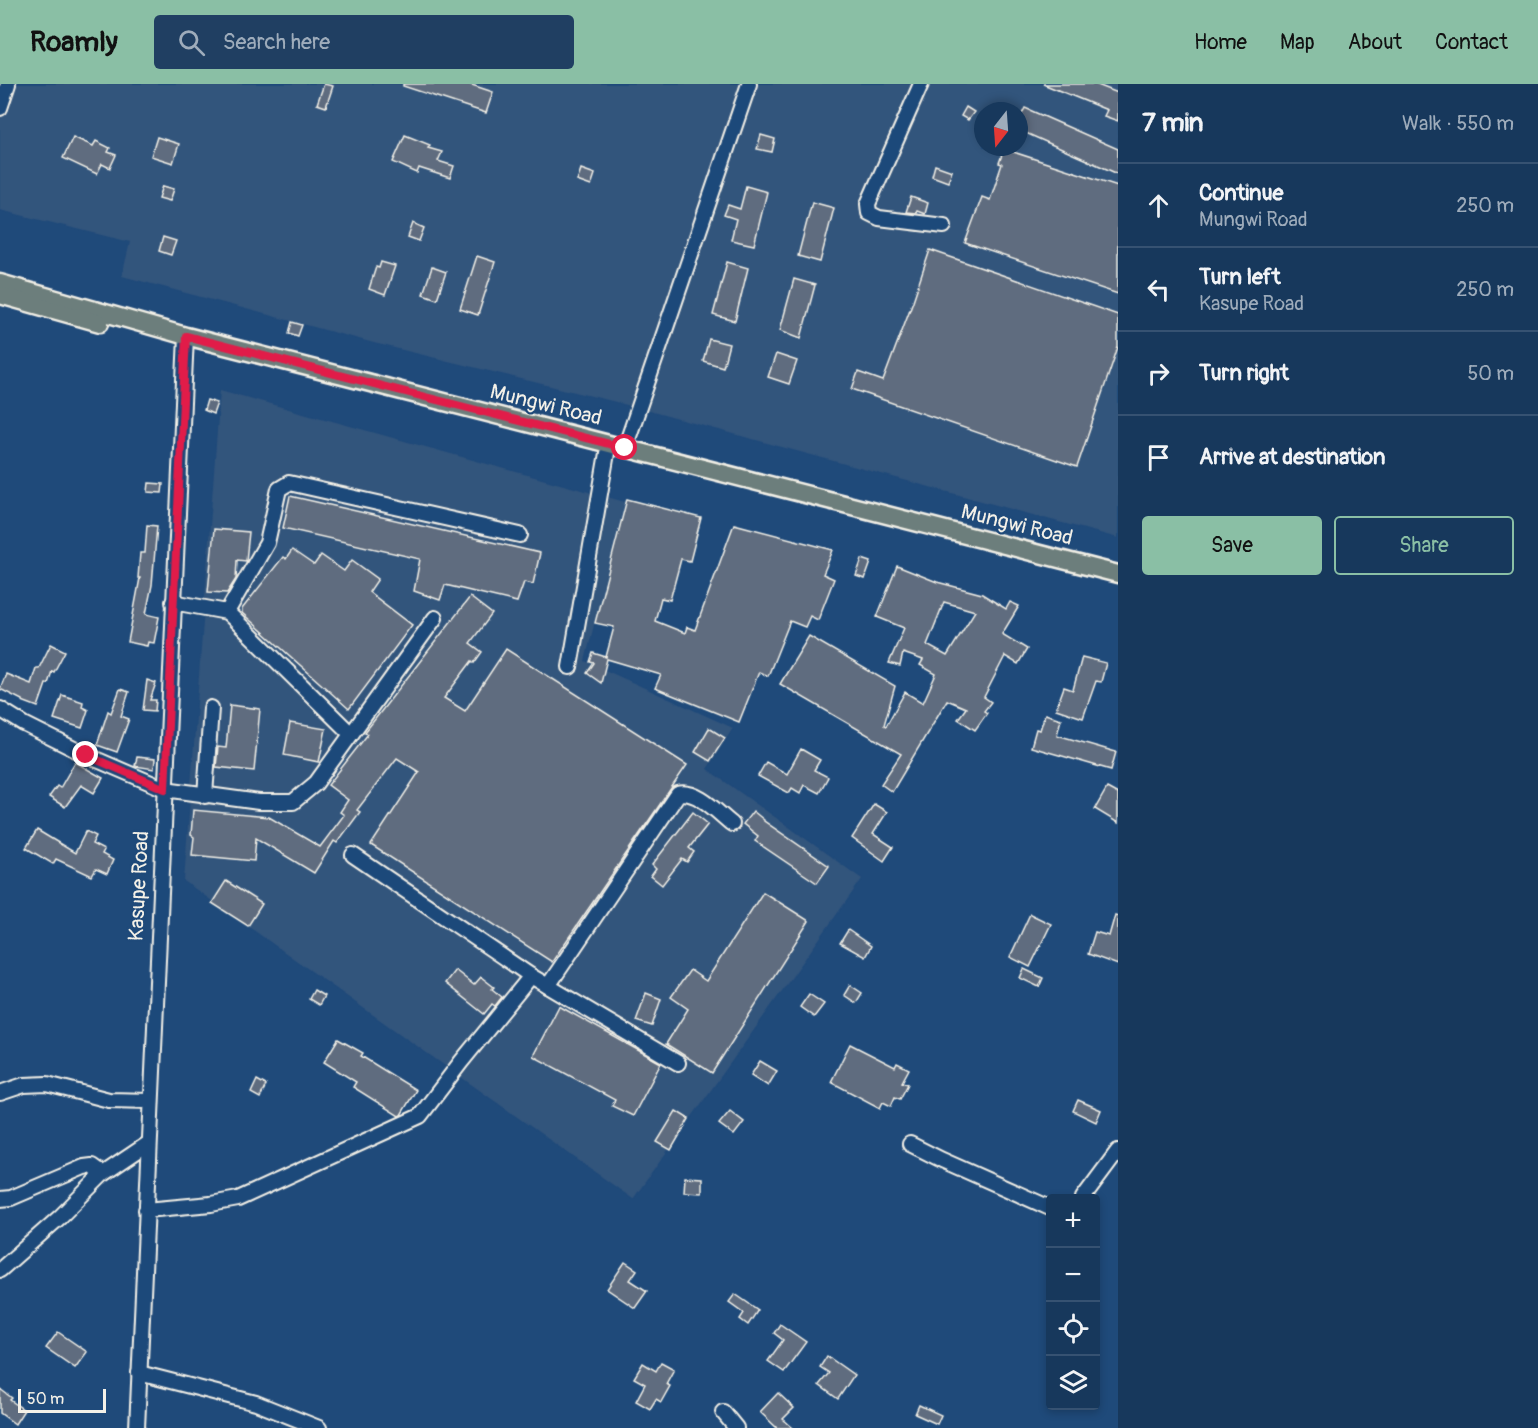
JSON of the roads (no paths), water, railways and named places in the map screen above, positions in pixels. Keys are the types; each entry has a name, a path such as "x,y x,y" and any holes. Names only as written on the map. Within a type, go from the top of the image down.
{"main road":[{"name":"Mungwi Road","path":"0,283 186,341 607,453 1118,583"},
{"name":"Mungwi Road","path":"0,295 625,448 1118,574"}],"street":[{"path":"0,108 8,84"},
{"path":"625,448 748,84"},
{"path":"921,84 868,204 869,213 879,218 944,226"},
{"name":"Kasupe Road","path":"136,1428 186,341"},
{"path":"570,668 607,453"},
{"path":"227,612 267,543 279,489 289,483 520,535"},
{"path":"173,602 227,612 351,734"},
{"path":"0,709 24,724 86,755 165,789 259,802 292,802 316,783 435,618"},
{"path":"205,796 211,708"},
{"path":"548,986 678,794 686,792 695,796 732,824"},
{"path":"353,855 531,976 678,1063"},
{"path":"146,1210 238,1199 420,1116 531,976"},
{"path":"0,1093 24,1085 47,1084 109,1100 151,1101"},
{"path":"0,1270 60,1217 103,1174 149,1143"},
{"path":"910,1144 1046,1207"},
{"path":"1086,1194 1118,1151"},
{"path":"0,1199 11,1198 84,1167 92,1166 103,1174"},
{"path":"139,1373 256,1403 319,1428"},
{"path":"723,1412 736,1428"}]}
